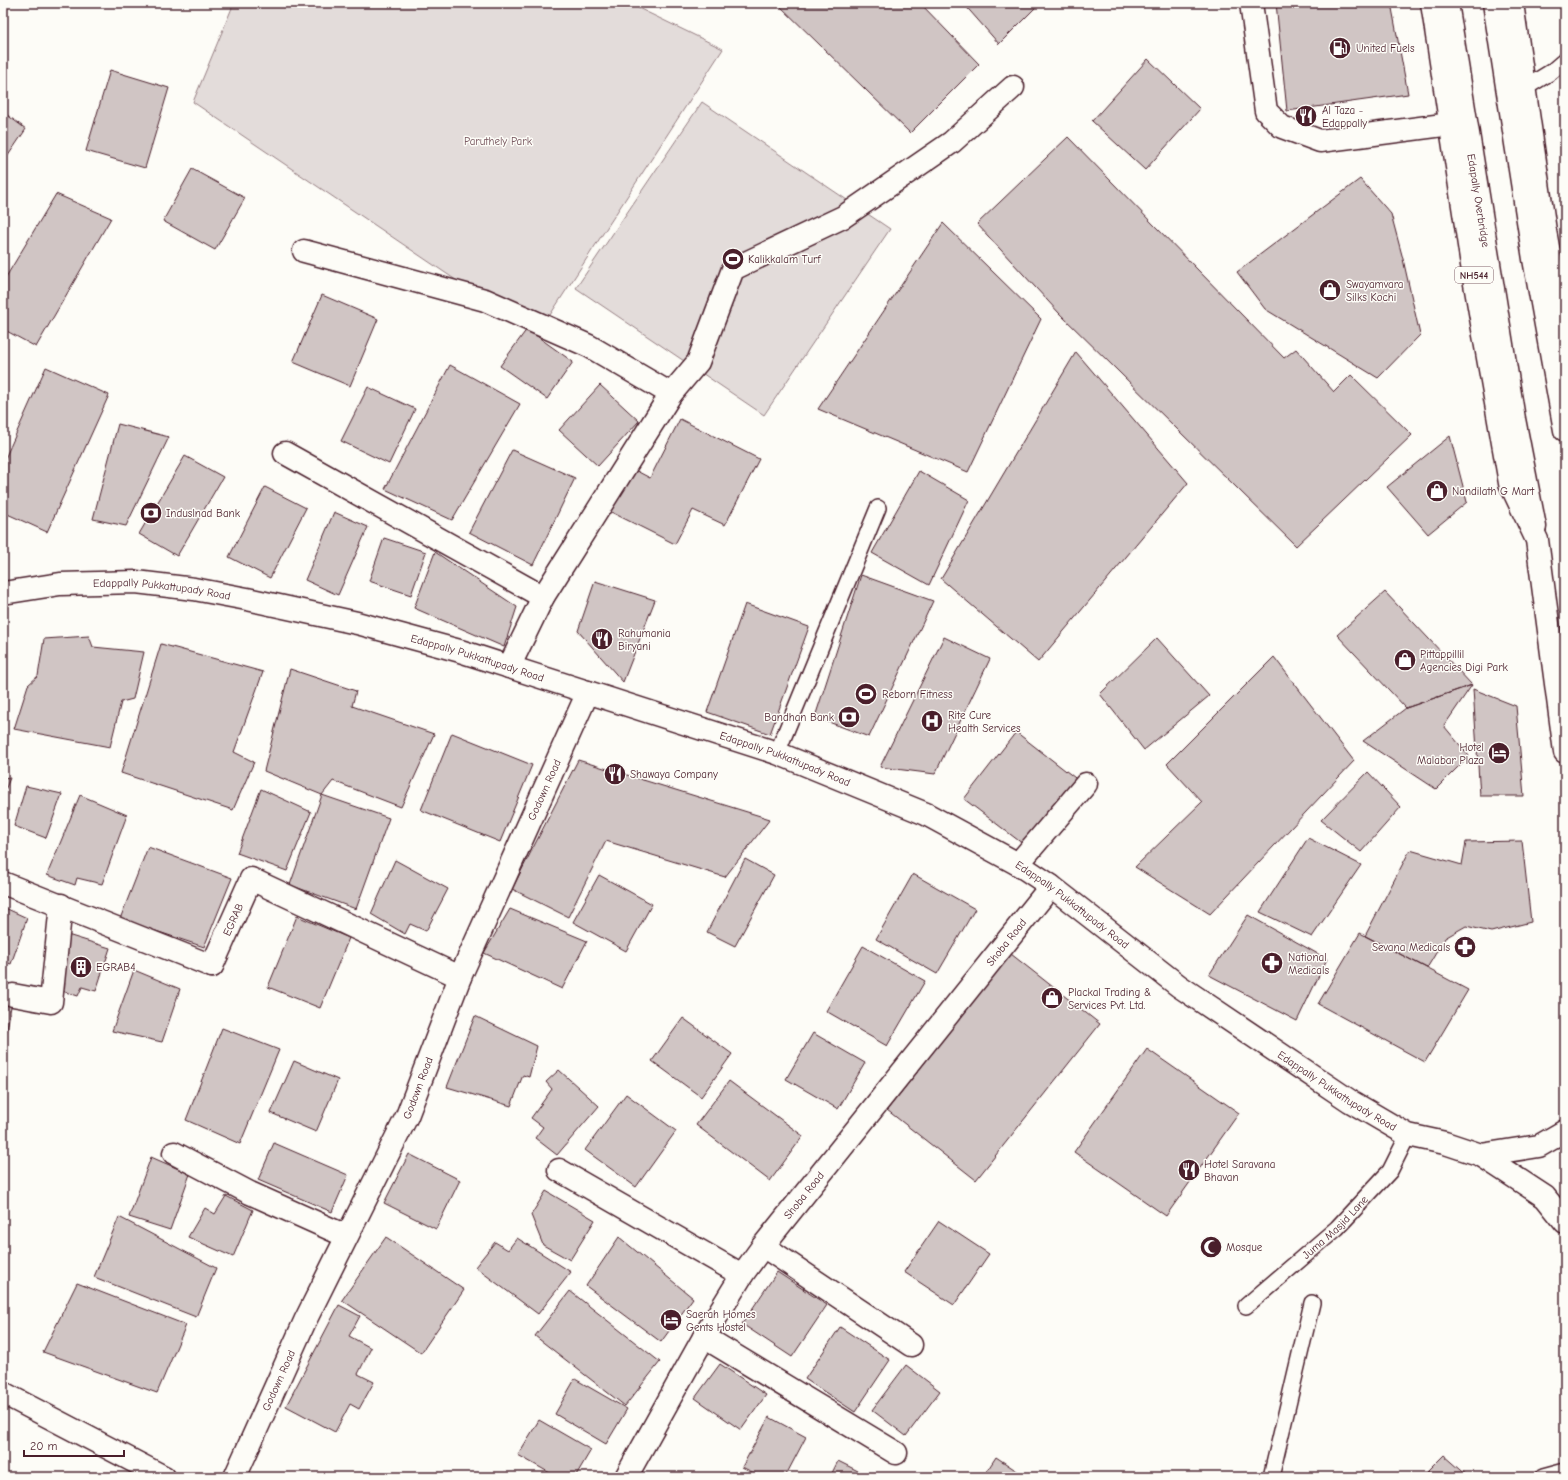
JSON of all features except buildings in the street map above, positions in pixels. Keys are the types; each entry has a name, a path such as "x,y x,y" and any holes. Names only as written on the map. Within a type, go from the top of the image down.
{"main road":[{"path":"1251,3 1266,111 1282,127 1320,141 1451,124"},
{"name":"NH544","path":"1432,3 1474,278 1510,483 1538,540 1565,752"},
{"name":"Edapally Overbridge","path":"1447,3 1514,419 1538,540"},
{"path":"1494,3 1534,259 1565,430"},
{"path":"1512,3 1545,231 1565,338"},
{"path":"509,668 543,597 671,394 698,362 733,269 843,217 952,142 1013,86"},
{"path":"304,251 485,300 589,346 671,394"},
{"path":"285,452 543,597"},
{"name":"Edappally Pukkattupady Road","path":"3,593 60,584 128,582 194,589 357,623 460,651 777,753 926,814 1018,864 1051,886 1179,986 1350,1101 1408,1135 1445,1143 1481,1155"},
{"name":"Godown Road","path":"235,1477 305,1321 407,1116 460,977 588,692"},
{"path":"1018,864 1086,784"},
{"name":"EGRAB","path":"3,883 212,966 251,879 460,977"},
{"name":"Shoba Road","path":"626,1477 704,1337 742,1275 763,1246 1051,886"},
{"path":"12,995 51,1002 61,905"},
{"path":"1481,1155 1538,1146 1565,1131"},
{"path":"174,1153 250,1193 346,1236"},
{"path":"1481,1155 1545,1197 1565,1222"},
{"path":"559,1170 742,1275"},
{"path":"763,1246 911,1345"},
{"path":"704,1337 896,1453"},
{"path":"3,1393 164,1477"}],"lane":[{"path":"1525,88 1551,72 1565,60"},
{"path":"777,753 878,508"},
{"name":"Juma Masjid Lane","path":"1246,1306 1337,1228 1390,1171 1408,1135"},
{"path":"1271,1477 1312,1302"},
{"path":"1543,1477 1565,1471"}],"green space":[{"name":"Paruthely Park","path":"234,3 628,3 723,49 537,335 193,102"},
{"name":"Kalikkalam Turf","path":"702,102 890,229 764,415 576,288"}],"place":[{"name":"United Fuels","path":"1340,48"},
{"name":"Al Taza - Edappally","path":"1306,116"},
{"name":"Kalikkalam Turf","path":"733,259"},
{"name":"Swayamvara Silks Kochi","path":"1330,290"},
{"name":"Nandilath G Mart","path":"1437,491"},
{"name":"Induslnad Bank","path":"151,513"},
{"name":"Rahumania Biryani","path":"602,639"},
{"name":"Pittappillil Agencies Digi Park","path":"1405,660"},
{"name":"Reborn Fitness","path":"866,694"},
{"name":"Bandhan Bank","path":"849,717"},
{"name":"Rite Cure Health Services","path":"932,721"},
{"name":"Hotel Malabar Plaza","path":"1499,753"},
{"name":"Shawaya Company","path":"615,774"},
{"name":"Sevana Medicals","path":"1465,947"},
{"name":"National Medicals","path":"1272,963"},
{"name":"EGRAB4","path":"81,967"},
{"name":"Plackal Trading & Services Pvt. Ltd.","path":"1052,998"},
{"name":"Hotel Saravana Bhavan","path":"1189,1170"},
{"name":"Mosque","path":"1211,1247"},
{"name":"Saerah Homes Gents Hostel","path":"671,1320"}]}
